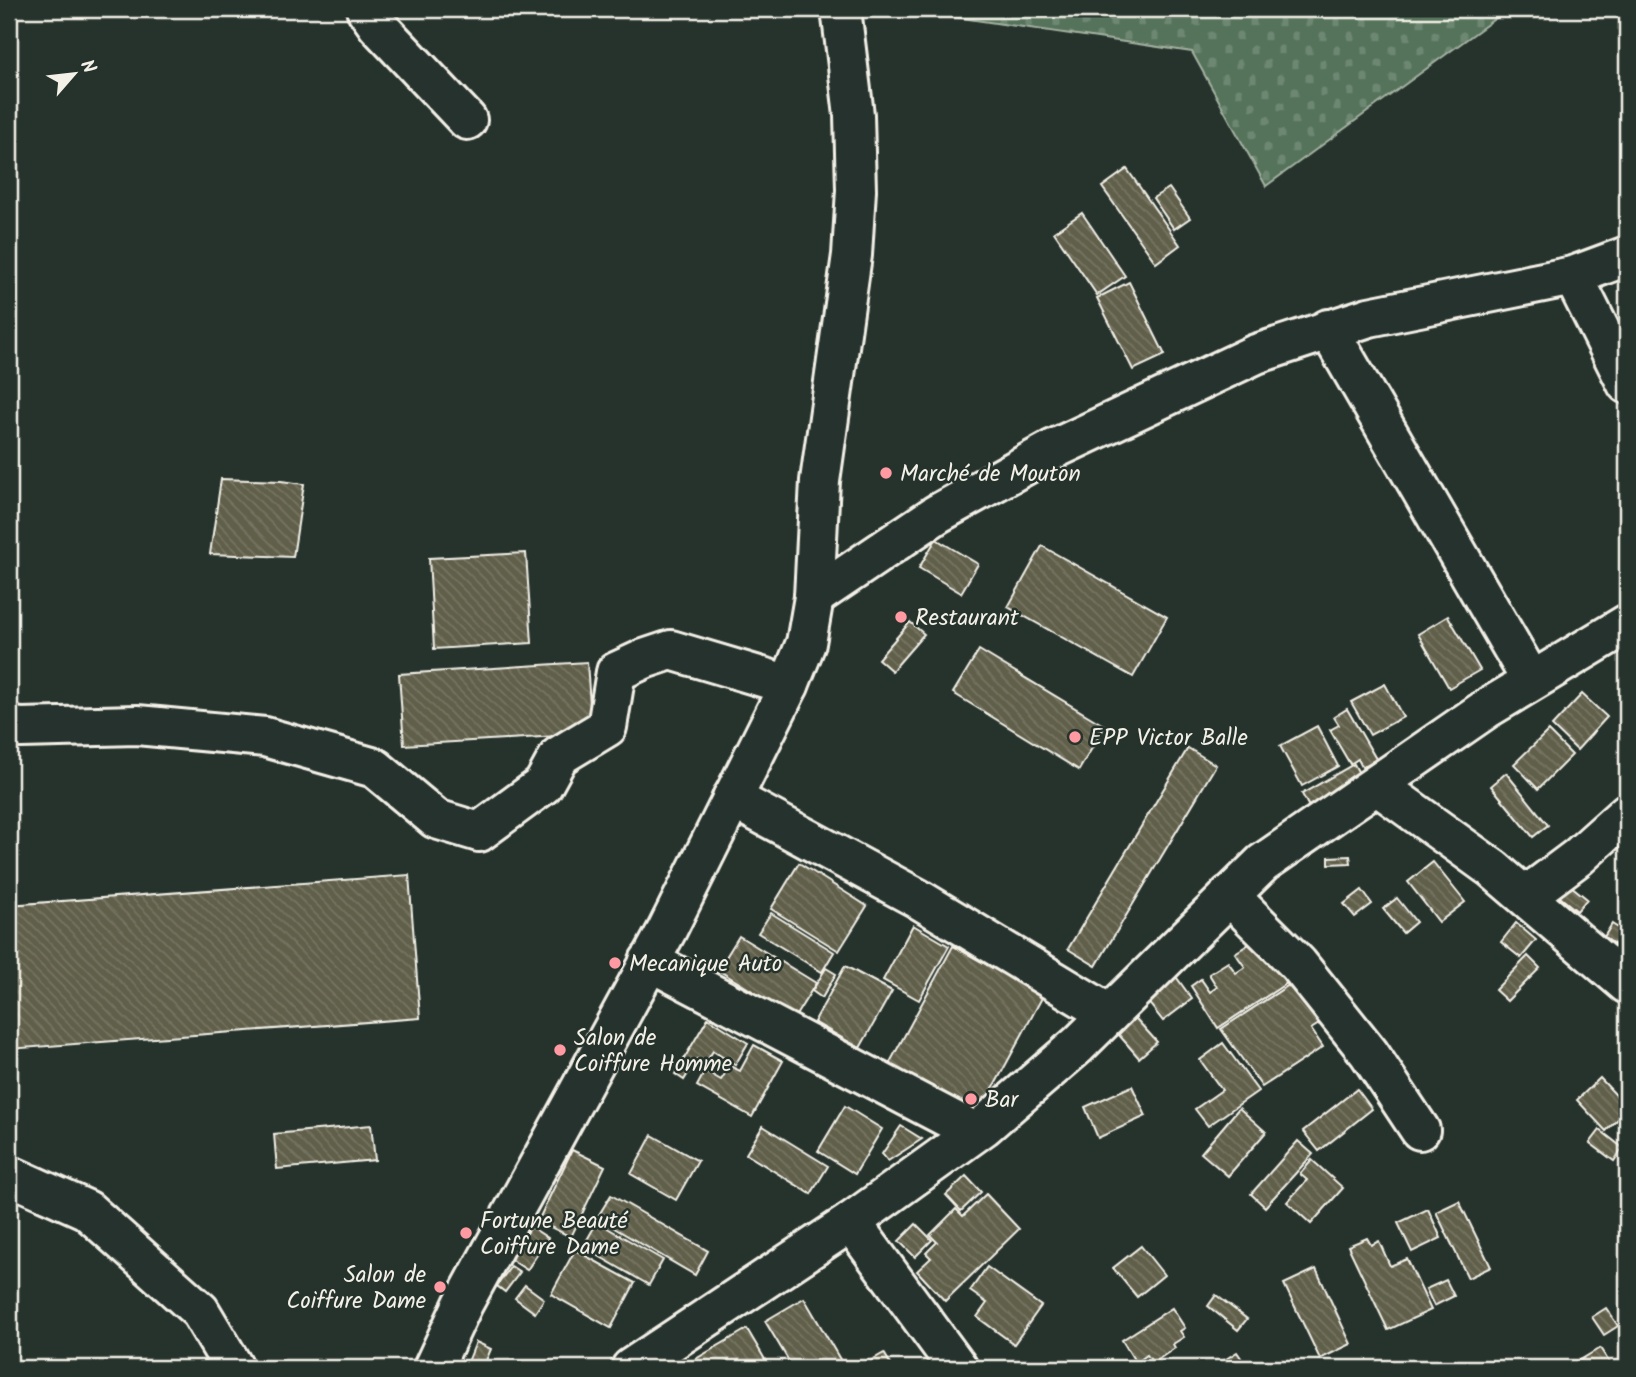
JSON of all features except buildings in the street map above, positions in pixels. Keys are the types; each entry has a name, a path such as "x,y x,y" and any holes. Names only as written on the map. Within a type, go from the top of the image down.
{"street":[{"path":"366,9 377,26 467,120"},
{"path":"433,1368 463,1304 649,961 789,685 806,643 814,597 820,481 852,255 856,190 854,115 841,9"},
{"path":"814,597 937,514 1052,450 1256,354 1369,317 1573,276 1627,256"},
{"path":"1573,276 1627,384"},
{"path":"1328,329 1531,680"},
{"path":"631,1368 671,1358 975,1132 1035,1083 1109,1014 1263,863 1531,680 1627,624"},
{"path":"9,726 137,725 265,737 375,768 436,820 479,832 543,785 559,756 607,727 617,672 644,659 671,650 789,685"},
{"path":"1378,786 1493,869 1627,984"},
{"path":"732,798 917,898 1109,1014"},
{"path":"1526,896 1578,857 1627,813"},
{"path":"1229,895 1298,964 1368,1053 1420,1130"},
{"path":"649,961 975,1132"},
{"path":"9,1175 87,1210 200,1311 234,1368"},
{"path":"851,1222 958,1368"}],"green space":[{"path":"901,9 1508,9 1266,186 1192,52"}],"place":[{"name":"Marché de Mouton","path":"886,473"},
{"name":"Restaurant","path":"901,617"},
{"name":"EPP Victor Balle","path":"1075,737"},
{"name":"Mecanique Auto","path":"615,963"},
{"name":"Salon de Coiffure Homme","path":"560,1050"},
{"name":"Bar","path":"971,1099"},
{"name":"Fortune Beauté Coiffure Dame","path":"466,1233"},
{"name":"Salon de Coiffure Dame","path":"440,1287"}]}
